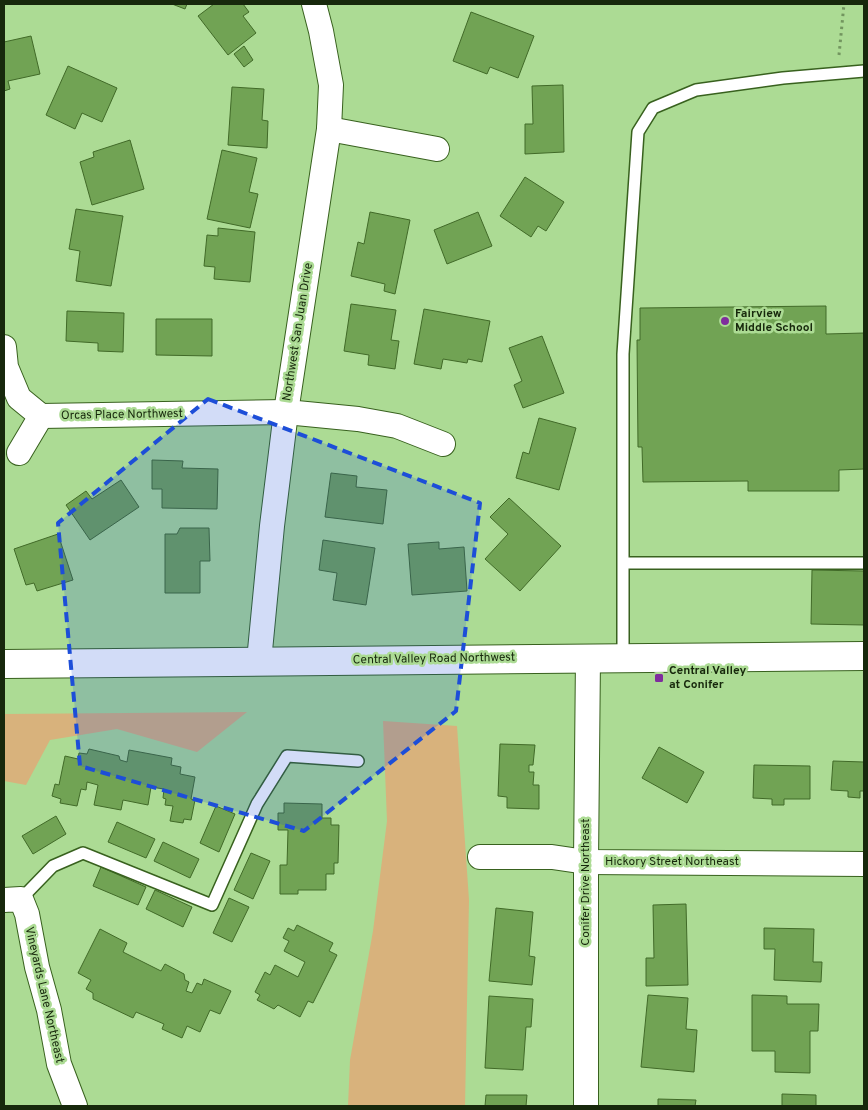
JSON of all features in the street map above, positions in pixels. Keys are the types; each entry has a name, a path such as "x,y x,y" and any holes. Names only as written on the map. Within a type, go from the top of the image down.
{"main road":[{"name":"Central Valley Road Northwest","path":"4,664 588,657 864,656"}],"street":[{"name":"Northwest San Juan Drive","path":"259,662 272,526 286,412 329,129 331,85 314,4"},
{"path":"329,129 437,149"},
{"path":"4,347 6,367 19,398 41,416 19,453"},
{"name":"Orcas Place Northwest","path":"41,416 286,412 358,419 398,426 442,444"},
{"name":"Conifer Drive Northeast","path":"586,1106 588,657"},
{"name":"Hickory Street Northeast","path":"480,857 552,857 586,862 864,864"},
{"name":"Vineyards Lane Northeast","path":"12,900 26,914 37,967 49,1010 59,1064 75,1106"}],"lane":[{"path":"623,657 623,354 638,132 653,108 696,90 783,78 864,71"},
{"path":"624,563 864,563"},
{"path":"12,900 53,866 83,854 212,905 257,804 287,756 358,761"}],"path":[{"path":"837,74 844,4"}],"highlighted area":[{"path":"208,399 480,503 456,711 304,831 80,766 58,523"}],"shaded area":[{"path":"247,712 197,752 117,729 50,740 26,785 4,781 4,714"},
{"path":"383,721 457,726 469,900 465,1106 348,1106 350,1060 373,931 387,821"}],"building":[{"path":"172,4 187,4 185,9"},
{"path":"214,4 243,4 249,12 243,16 256,33 228,55 198,16"},
{"path":"471,12 534,36 518,78 490,67 487,74 453,61"},
{"path":"31,36 40,74 8,81 10,89 4,91 4,42"},
{"path":"244,46 253,60 244,67 234,54"},
{"path":"68,66 117,88 102,122 82,113 75,129 46,115"},
{"path":"563,85 564,152 525,154 525,124 533,124 532,86"},
{"path":"232,87 264,89 262,120 268,121 267,148 228,145"},
{"path":"130,140 144,189 92,205 80,162 94,157 93,152"},
{"path":"222,150 257,158 249,192 258,194 250,228 207,219"},
{"path":"525,177 564,202 546,231 538,226 531,237 500,216"},
{"path":"76,209 123,216 111,286 76,281 80,251 69,249"},
{"path":"370,212 410,220 395,294 384,291 385,284 351,276 358,242 364,244"},
{"path":"478,212 492,246 447,264 434,230"},
{"path":"218,228 255,232 250,282 214,279 215,267 204,266 207,235 218,236"},
{"path":"351,304 396,310 391,340 399,341 395,369 368,365 369,355 344,351"},
{"path":"826,306 826,334 864,333 864,469 839,470 839,491 748,491 748,481 643,482 642,447 638,447 637,340 640,340 640,308"},
{"path":"424,309 490,321 482,362 468,359 467,363 443,359 441,369 414,364"},
{"path":"67,311 124,313 123,352 98,351 98,343 66,341"},
{"path":"156,319 212,319 212,356 156,355"},
{"path":"542,336 564,393 523,408 514,385 522,381 509,348"},
{"path":"539,418 576,428 559,490 516,478 523,452 529,454"},
{"path":"152,460 183,461 182,468 218,469 217,509 162,508 162,489 152,489"},
{"path":"331,473 357,476 356,487 387,490 383,524 325,517"},
{"path":"121,480 139,507 90,540 66,505 86,491 92,499"},
{"path":"509,498 561,546 520,591 485,559 508,534 490,517"},
{"path":"180,528 209,528 210,561 200,561 200,593 165,593 165,534 177,534"},
{"path":"58,534 73,580 37,591 34,583 26,585 14,549"},
{"path":"323,540 375,548 366,605 333,600 337,573 319,570"},
{"path":"439,542 439,549 464,547 467,591 412,595 408,544"},
{"path":"812,570 864,571 864,625 811,624"},
{"path":"500,744 535,745 533,765 529,765 529,772 534,772 533,785 539,785 539,809 507,808 507,797 498,796"},
{"path":"659,747 704,772 687,803 642,778"},
{"path":"89,749 119,756 120,760 127,762 129,750 172,758 171,765 181,767 180,774 195,777 191,799 195,800 191,820 184,819 183,823 170,821 173,806 165,805 166,799 163,798 164,789 151,787 148,805 123,800 121,810 94,805 98,785 87,782 86,790 81,789 77,806 60,803 61,799 52,796 55,784 59,785 65,756 78,759 79,753 87,754"},
{"path":"833,761 864,762 864,791 860,791 860,798 848,797 848,791 831,790"},
{"path":"754,765 810,766 810,799 784,799 784,805 772,805 772,799 753,798"},
{"path":"284,803 322,804 322,818 331,818 331,825 339,825 338,863 334,863 334,874 326,874 326,890 298,890 298,894 280,894 280,865 287,865 288,830 278,830 278,813 284,813"},
{"path":"216,806 235,814 219,852 200,843"},
{"path":"56,816 66,834 33,854 22,836"},
{"path":"117,822 155,839 146,858 108,842"},
{"path":"163,842 199,859 190,878 154,861"},
{"path":"251,853 270,861 253,899 234,890"},
{"path":"101,867 146,887 138,905 93,886"},
{"path":"155,890 192,907 183,927 146,909"},
{"path":"229,898 249,907 232,942 213,933"},
{"path":"686,904 688,985 646,986 646,958 654,958 653,905"},
{"path":"496,908 533,912 529,956 535,957 532,985 489,981"},
{"path":"297,925 333,943 329,951 337,955 313,1003 308,1001 300,1017 278,1005 274,1009 257,1000 260,995 255,992 265,972 270,975 275,965 298,977 305,962 284,951 289,941 283,938 288,928 294,931"},
{"path":"764,928 814,929 813,962 822,962 821,982 774,980 775,949 764,949"},
{"path":"100,929 127,943 123,952 161,971 165,964 184,974 185,980 189,982 186,991 192,993 197,983 202,985 204,979 231,991 220,1014 210,1010 200,1032 187,1026 182,1038 162,1029 164,1024 136,1012 133,1018 93,999 93,993 86,989 91,980 78,973"},
{"path":"648,995 688,998 686,1029 697,1030 694,1072 641,1067"},
{"path":"752,995 787,996 787,1004 819,1004 818,1031 810,1031 810,1073 775,1072 775,1051 752,1051"},
{"path":"489,996 533,999 531,1027 526,1027 523,1070 485,1068"},
{"path":"782,1094 816,1095 816,1106 782,1106"},
{"path":"486,1095 527,1095 526,1106 485,1106"},
{"path":"658,1099 696,1100 695,1106 658,1106"}],"place":[{"name":"Fairview Middle School","path":"725,321"},
{"name":"Central Valley at Conifer","path":"659,678"}]}
